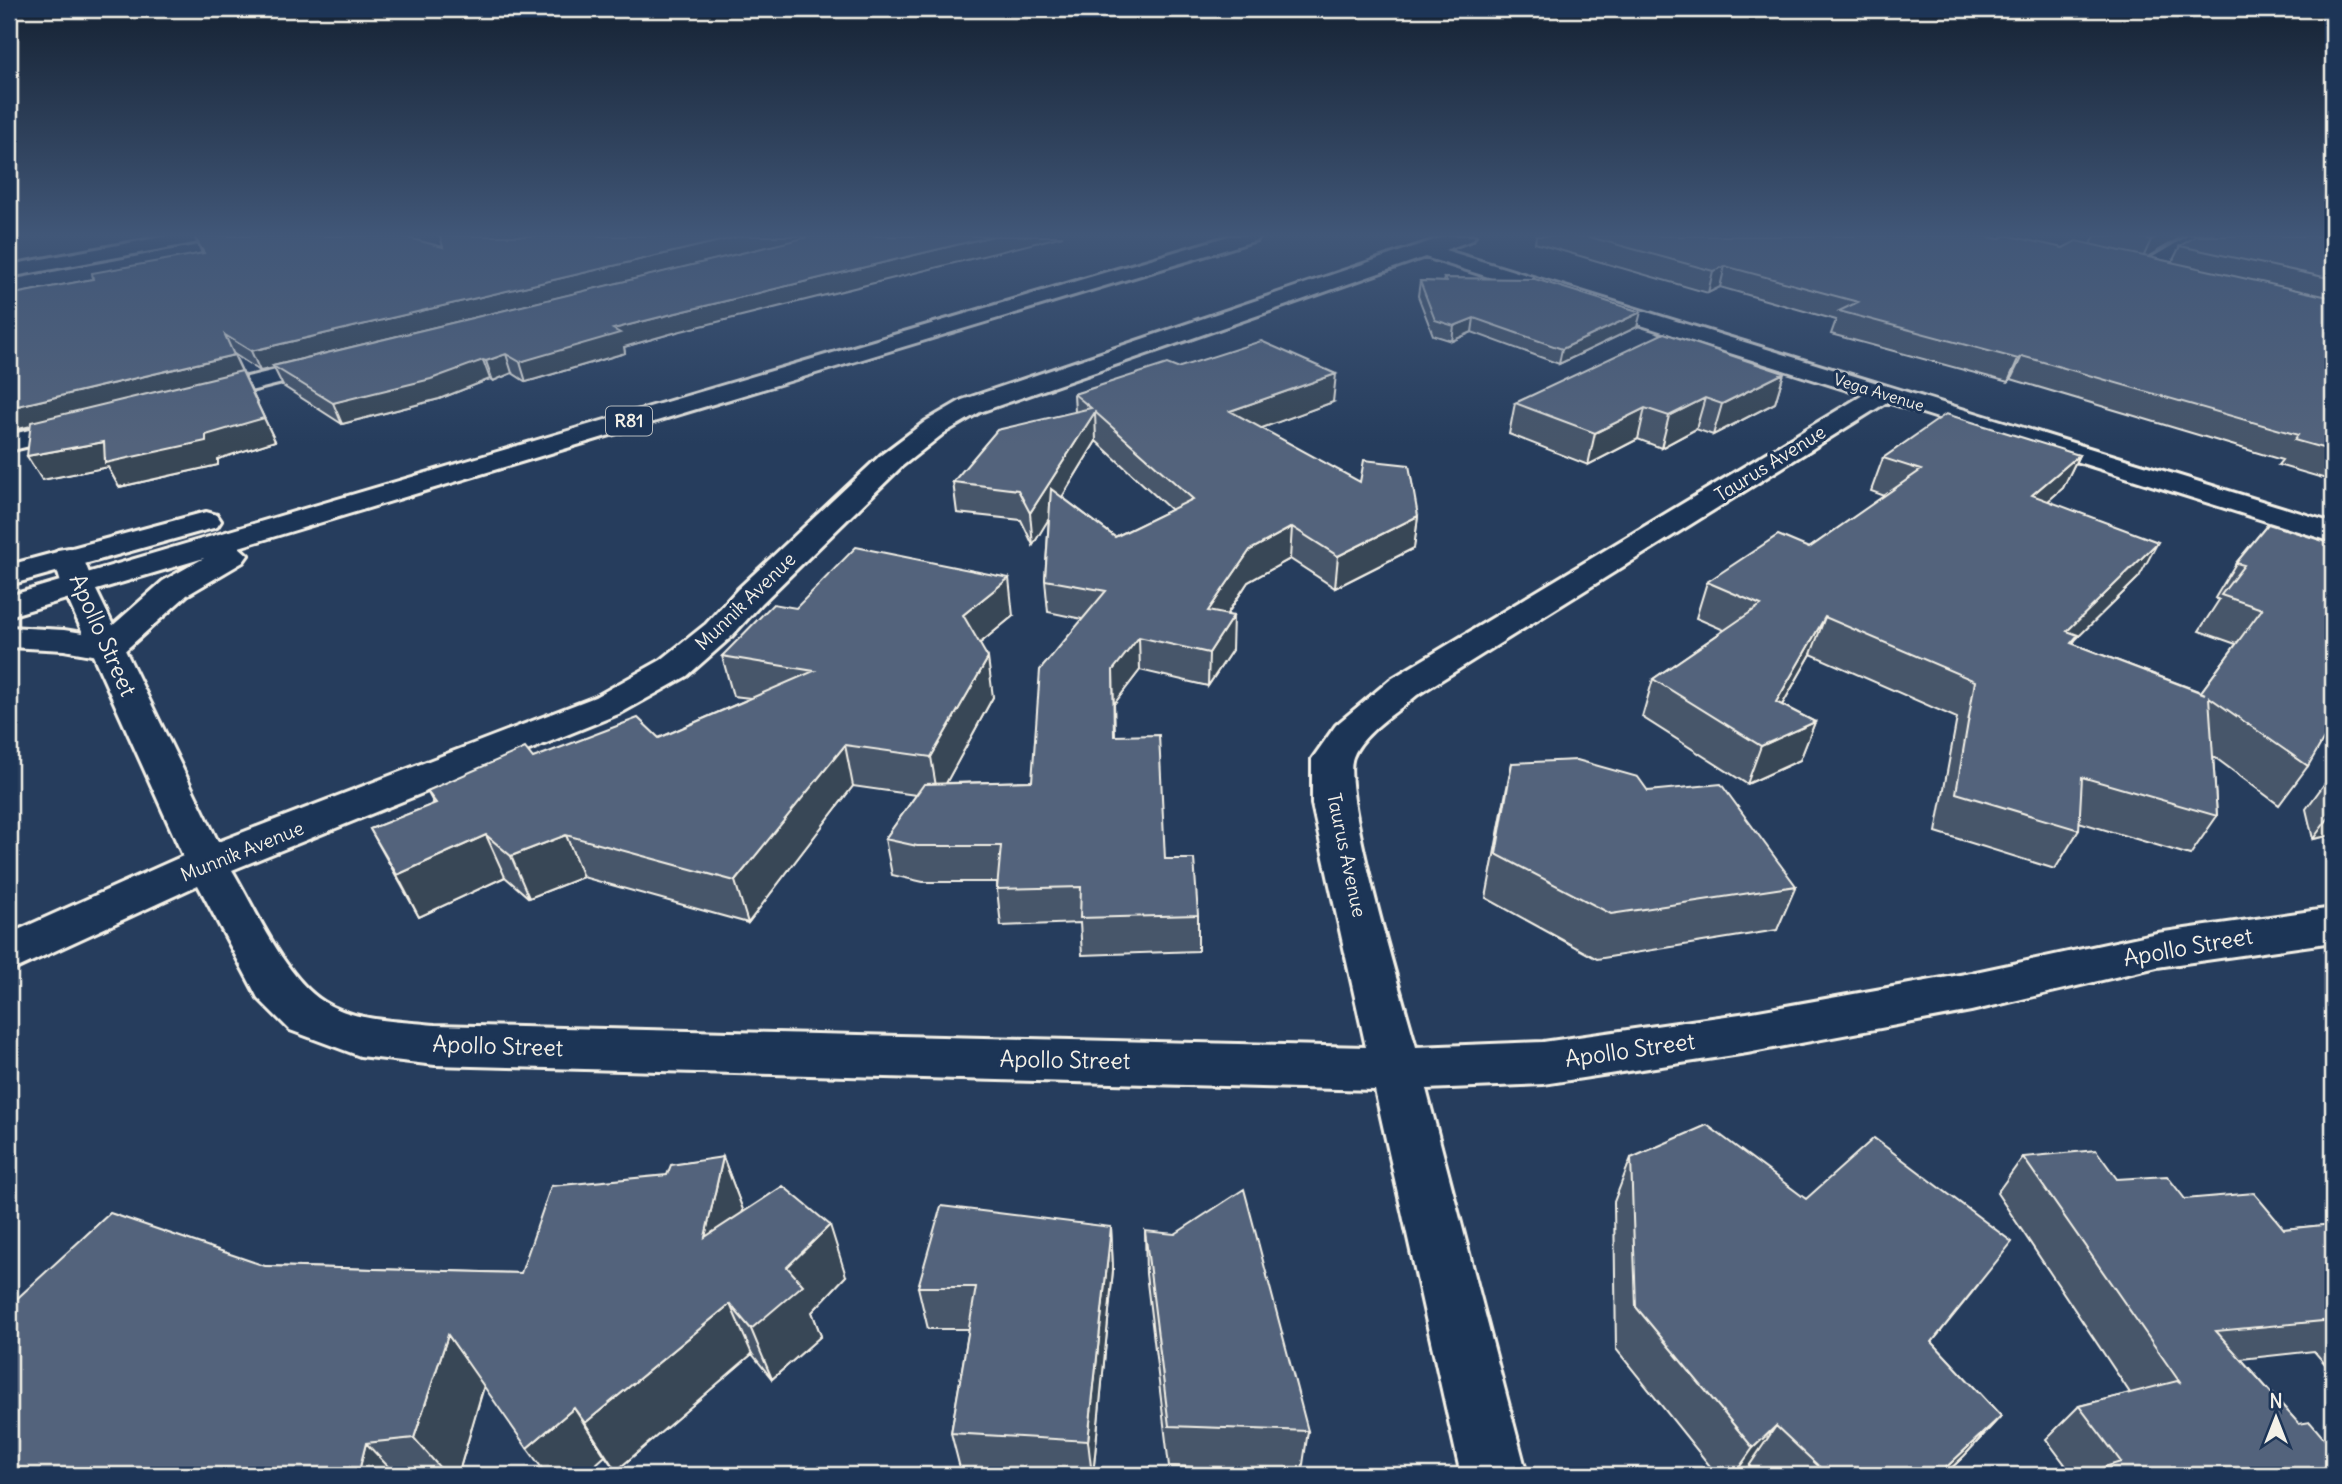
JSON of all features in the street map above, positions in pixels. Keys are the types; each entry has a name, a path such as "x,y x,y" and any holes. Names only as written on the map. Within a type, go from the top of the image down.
{"street":[{"name":"R81","path":"9,606 74,572 447,456 963,305"},
{"name":"R81","path":"9,575 74,572 336,508 1017,305"},
{"name":"Munnik Avenue","path":"9,954 207,863 608,705 674,668 718,631 750,596 891,461 934,427 971,406 1264,305"},
{"name":"Vega Avenue","path":"1602,305 2333,533"},
{"path":"171,403 347,360"},
{"name":"Taurus Avenue","path":"1494,1475 1451,1287 1395,1069 1332,804 1332,759 1349,733 1404,687 1884,393"},
{"path":"9,443 104,420"},
{"path":"9,637 64,640 108,648 175,588 251,545 336,508"},
{"name":"Apollo Street","path":"74,572 207,863 275,985 307,1016 360,1036 435,1045 1395,1069 1543,1063 1733,1035 1971,992 2157,950 2333,925"}],"building":[{"path":"9,305 446,305 251,351 225,335 234,355 9,408"},
{"path":"525,305 708,305 613,329 620,333 520,362 506,354 431,379 333,403 273,366"},
{"path":"1429,305 1619,305 1641,312 1562,349 1474,318 1454,326 1435,320"},
{"path":"1851,305 2333,305 2333,349 2329,354 2333,355 2333,451 2294,440 2298,435 2022,356 2018,359 1839,311"},
{"path":"1664,333 1784,373 1722,404 1705,398 1669,416 1645,408 1595,433 1515,403"},
{"path":"1261,341 1336,374 1230,411 1360,482 1364,460 1409,465 1418,516 1338,556 1292,527 1250,550 1208,611 1233,616 1209,653 1139,637 1113,670 1114,736 1159,735 1165,859 1194,859 1198,915 1080,918 1081,887 997,889 1001,846 917,846 885,839 924,784 1032,781 1040,670 1106,591 1045,580 1051,489 1115,537 1193,499 1095,412 1030,513 1018,490 953,482 997,430 1091,408 1074,394 1167,364 1177,368"},
{"path":"242,371 264,418 206,435 206,441 105,463 104,442 27,456 31,422"},
{"path":"1946,414 2079,455 2032,495 2158,542 2067,631 2078,635 2071,643 2205,694 2201,692 2262,609 2221,595 2244,565 2236,563 2268,524 2333,544 2333,723 2308,766 2209,697 2217,816 2082,777 2079,830 1956,793 1975,681 1825,617 1776,702 1815,722 1761,746 1653,679 1761,605 1707,582 1778,535 1809,548 1921,470 1883,458"},
{"path":"856,547 1009,578 963,615 988,658 931,757 845,745 735,881 566,835 511,856 486,835 397,875 370,829 436,803 427,791 525,748 533,758 638,718 659,738 814,671 722,656 773,604 796,608"},
{"path":"1577,760 1638,777 1648,791 1721,784 1796,886 1611,914 1496,854 1512,763"},
{"path":"1707,1125 1806,1199 1874,1138 2012,1242 1932,1342 2001,1416 1938,1475 1828,1475 1776,1426 1753,1448 1636,1307 1631,1158"},
{"path":"2096,1150 2117,1179 2167,1176 2185,1199 2254,1193 2284,1229 2333,1224 2333,1320 2216,1331 2299,1424 2310,1422 2333,1449 2333,1475 2078,1475 2121,1462 2079,1406 2177,1381 2181,1384 2023,1157"},
{"path":"723,1157 705,1237 783,1186 830,1225 787,1267 803,1285 751,1329 730,1304 585,1423 574,1408 527,1448 448,1335 414,1438 366,1443 358,1475 9,1475 9,1306 110,1213 265,1266 521,1273 551,1186 667,1175 671,1165"},
{"path":"1244,1189 1308,1431 1169,1426 1145,1231 1175,1234"},
{"path":"941,1206 1111,1227 1088,1441 951,1433 976,1287 918,1287"}]}
